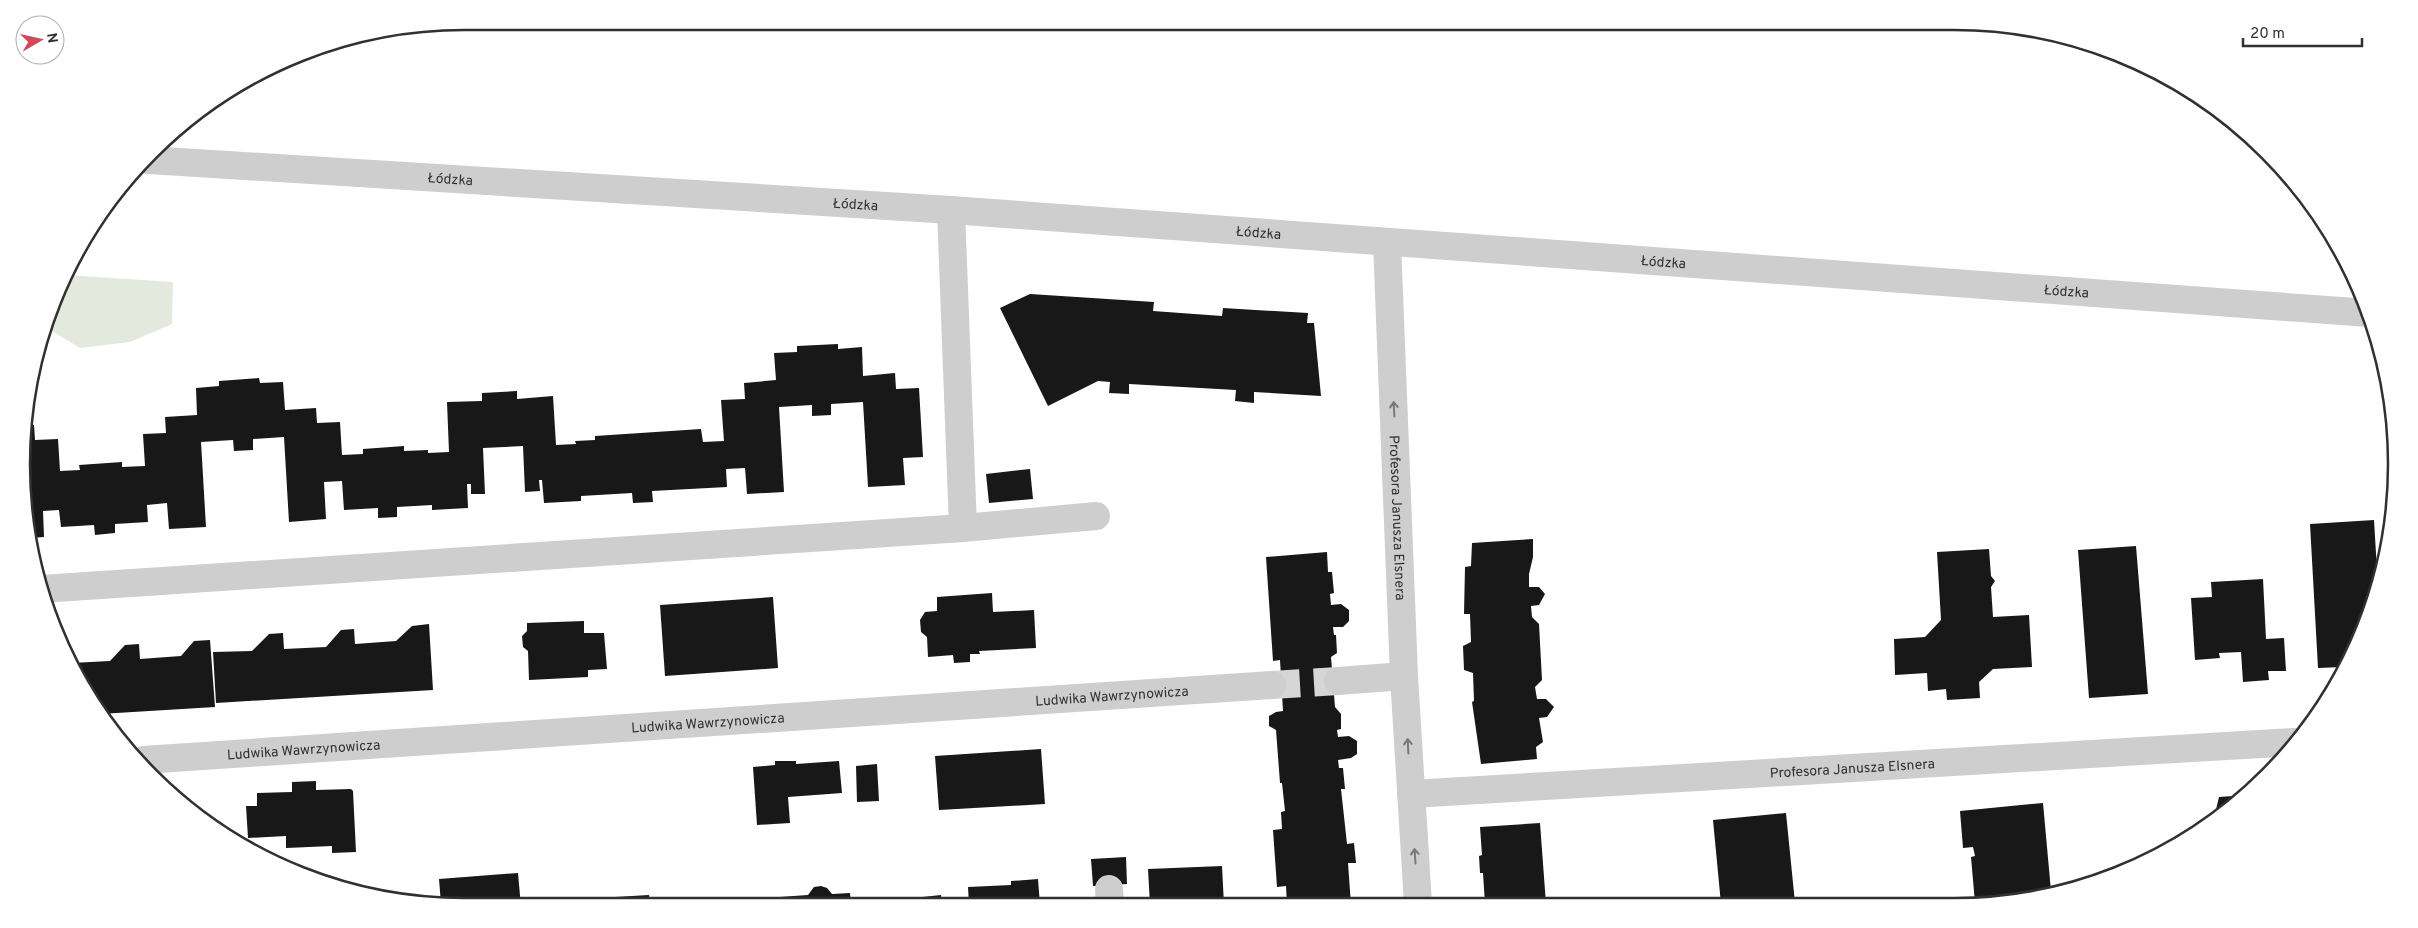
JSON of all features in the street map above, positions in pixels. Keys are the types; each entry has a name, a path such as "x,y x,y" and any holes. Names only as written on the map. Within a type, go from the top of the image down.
{"street":[{"name":"Łódzka","path":"154,160 951,210 2361,312"},
{"path":"951,210 963,528"},
{"name":"Profesora Janusza Elsnera","path":"1387,242 1404,676 1418,898"},
{"path":"49,588 963,528 1096,516"},
{"path":"1338,681 1404,676"},
{"name":"Ludwika Wawrzynowicza","path":"147,760 1272,685"},
{"name":"Profesora Janusza Elsnera","path":"1411,794 2286,742"}],"shaded area":[{"path":"73,275 173,282 172,324 130,342 80,348 51,330"}],"building":[{"path":"1030,294 1154,302 1153,311 1222,316 1223,308 1308,313 1307,323 1314,323 1321,396 1254,392 1254,403 1235,401 1236,390 1129,384 1129,394 1109,393 1110,382 1098,381 1048,406 1000,308"},
{"path":"838,344 838,349 862,347 863,376 895,373 896,389 919,388 923,457 903,458 905,485 868,487 863,402 831,404 831,415 812,416 812,405 779,407 784,492 747,494 745,468 726,469 727,487 652,491 653,502 633,503 632,493 581,496 581,501 544,503 542,480 539,480 540,491 525,492 523,446 483,448 485,494 471,494 471,484 467,484 468,508 432,510 432,505 397,507 397,517 378,518 378,508 344,510 342,481 324,482 326,519 289,522 284,437 253,439 253,450 234,451 233,440 201,442 206,527 169,529 167,503 147,505 148,522 115,524 115,533 95,535 94,525 61,527 59,510 43,511 44,537 36,538 31,492 32,425 34,425 35,440 58,439 60,471 80,470 79,465 122,462 122,467 145,466 143,434 166,433 165,417 197,415 196,388 219,386 219,381 259,378 260,383 283,382 285,410 316,408 317,423 340,422 342,455 363,454 363,449 404,446 404,451 428,450 428,453 449,452 447,402 482,401 482,393 517,391 517,399 553,396 556,445 576,444 575,441 595,440 595,436 701,429 703,442 724,441 721,400 745,399 744,383 776,380 774,353 797,352 797,346"},
{"path":"1030,469 1033,499 989,503 986,474"},
{"path":"2374,520 2377,562 2365,604 2337,667 2318,668 2310,524"},
{"path":"1533,539 1529,587 1539,587 1545,594 1539,605 1531,606 1532,617 1539,624 1542,680 1535,687 1537,699 1546,699 1554,707 1547,717 1539,718 1543,742 1536,747 1537,759 1481,764 1472,702 1474,701 1473,673 1464,670 1463,646 1471,642 1470,614 1464,614 1465,567 1471,566 1472,543"},
{"path":"2136,546 2148,694 2089,698 2078,550"},
{"path":"1989,549 1991,576 1995,581 1991,587 1993,617 2029,615 2032,667 1993,669 1979,682 1980,698 1947,700 1946,689 1928,691 1927,673 1895,675 1894,639 1925,637 1941,620 1937,552"},
{"path":"1327,552 1328,572 1332,572 1334,593 1330,594 1331,605 1341,604 1349,610 1349,621 1343,627 1333,627 1334,635 1336,635 1337,653 1331,657 1335,707 1341,714 1341,729 1337,730 1338,737 1349,736 1357,741 1357,754 1351,758 1338,760 1339,768 1343,768 1345,789 1341,789 1347,844 1354,843 1356,863 1348,863 1350,898 1287,898 1286,886 1277,887 1273,830 1282,829 1281,812 1285,811 1282,783 1280,783 1276,730 1269,726 1269,716 1283,711 1280,660 1273,661 1266,557"},
{"path":"2263,579 2266,639 2284,638 2286,671 2268,671 2269,680 2243,682 2241,652 2219,653 2220,658 2195,660 2191,598 2212,597 2211,582"},
{"path":"992,593 993,612 1034,610 1036,648 979,651 980,654 970,654 970,662 954,663 953,655 928,657 927,637 921,632 920,620 925,612 937,611 937,597"},
{"path":"773,597 778,668 665,676 660,605"},
{"path":"584,621 584,633 604,633 607,669 588,670 588,677 529,680 528,651 523,647 522,636 527,631 527,623"},
{"path":"429,624 433,690 216,703 213,652 252,651 269,634 283,633 284,649 326,647 341,630 354,629 355,644 396,641 412,626"},
{"path":"210,640 215,707 109,713 78,663 110,661 125,645 139,644 140,659 181,656 194,641"},
{"path":"1041,749 1045,804 939,810 935,756"},
{"path":"775,761 796,761 796,764 839,761 842,793 788,797 790,823 757,825 753,767 775,765"},
{"path":"877,764 879,801 857,802 856,766"},
{"path":"316,781 316,790 351,789 353,791 356,852 332,853 332,846 286,848 286,836 248,838 246,806 257,806 257,793 292,792 292,782"},
{"path":"2233,796 2216,809 2219,797"},
{"path":"2043,803 2051,887 2011,894 1975,897 1971,857 1975,856 1973,847 1963,848 1960,811"},
{"path":"1786,813 1794,898 1720,898 1713,820"},
{"path":"1540,823 1546,898 1485,898 1483,873 1480,873 1479,856 1482,855 1480,827"},
{"path":"1126,857 1127,884 1093,886 1091,859"},
{"path":"1222,866 1224,898 1150,898 1148,869"},
{"path":"518,873 520,898 440,897 439,879"},
{"path":"1038,879 1039,898 969,898 968,887 1011,885 1011,881"},
{"path":"821,886 827,888 832,894 850,893 850,898 765,898 808,895 814,887"},
{"path":"649,895 650,898 598,898"},
{"path":"941,895 941,898 913,898"}],"tunnel":[{"path":"1272,685 1338,681"}]}
